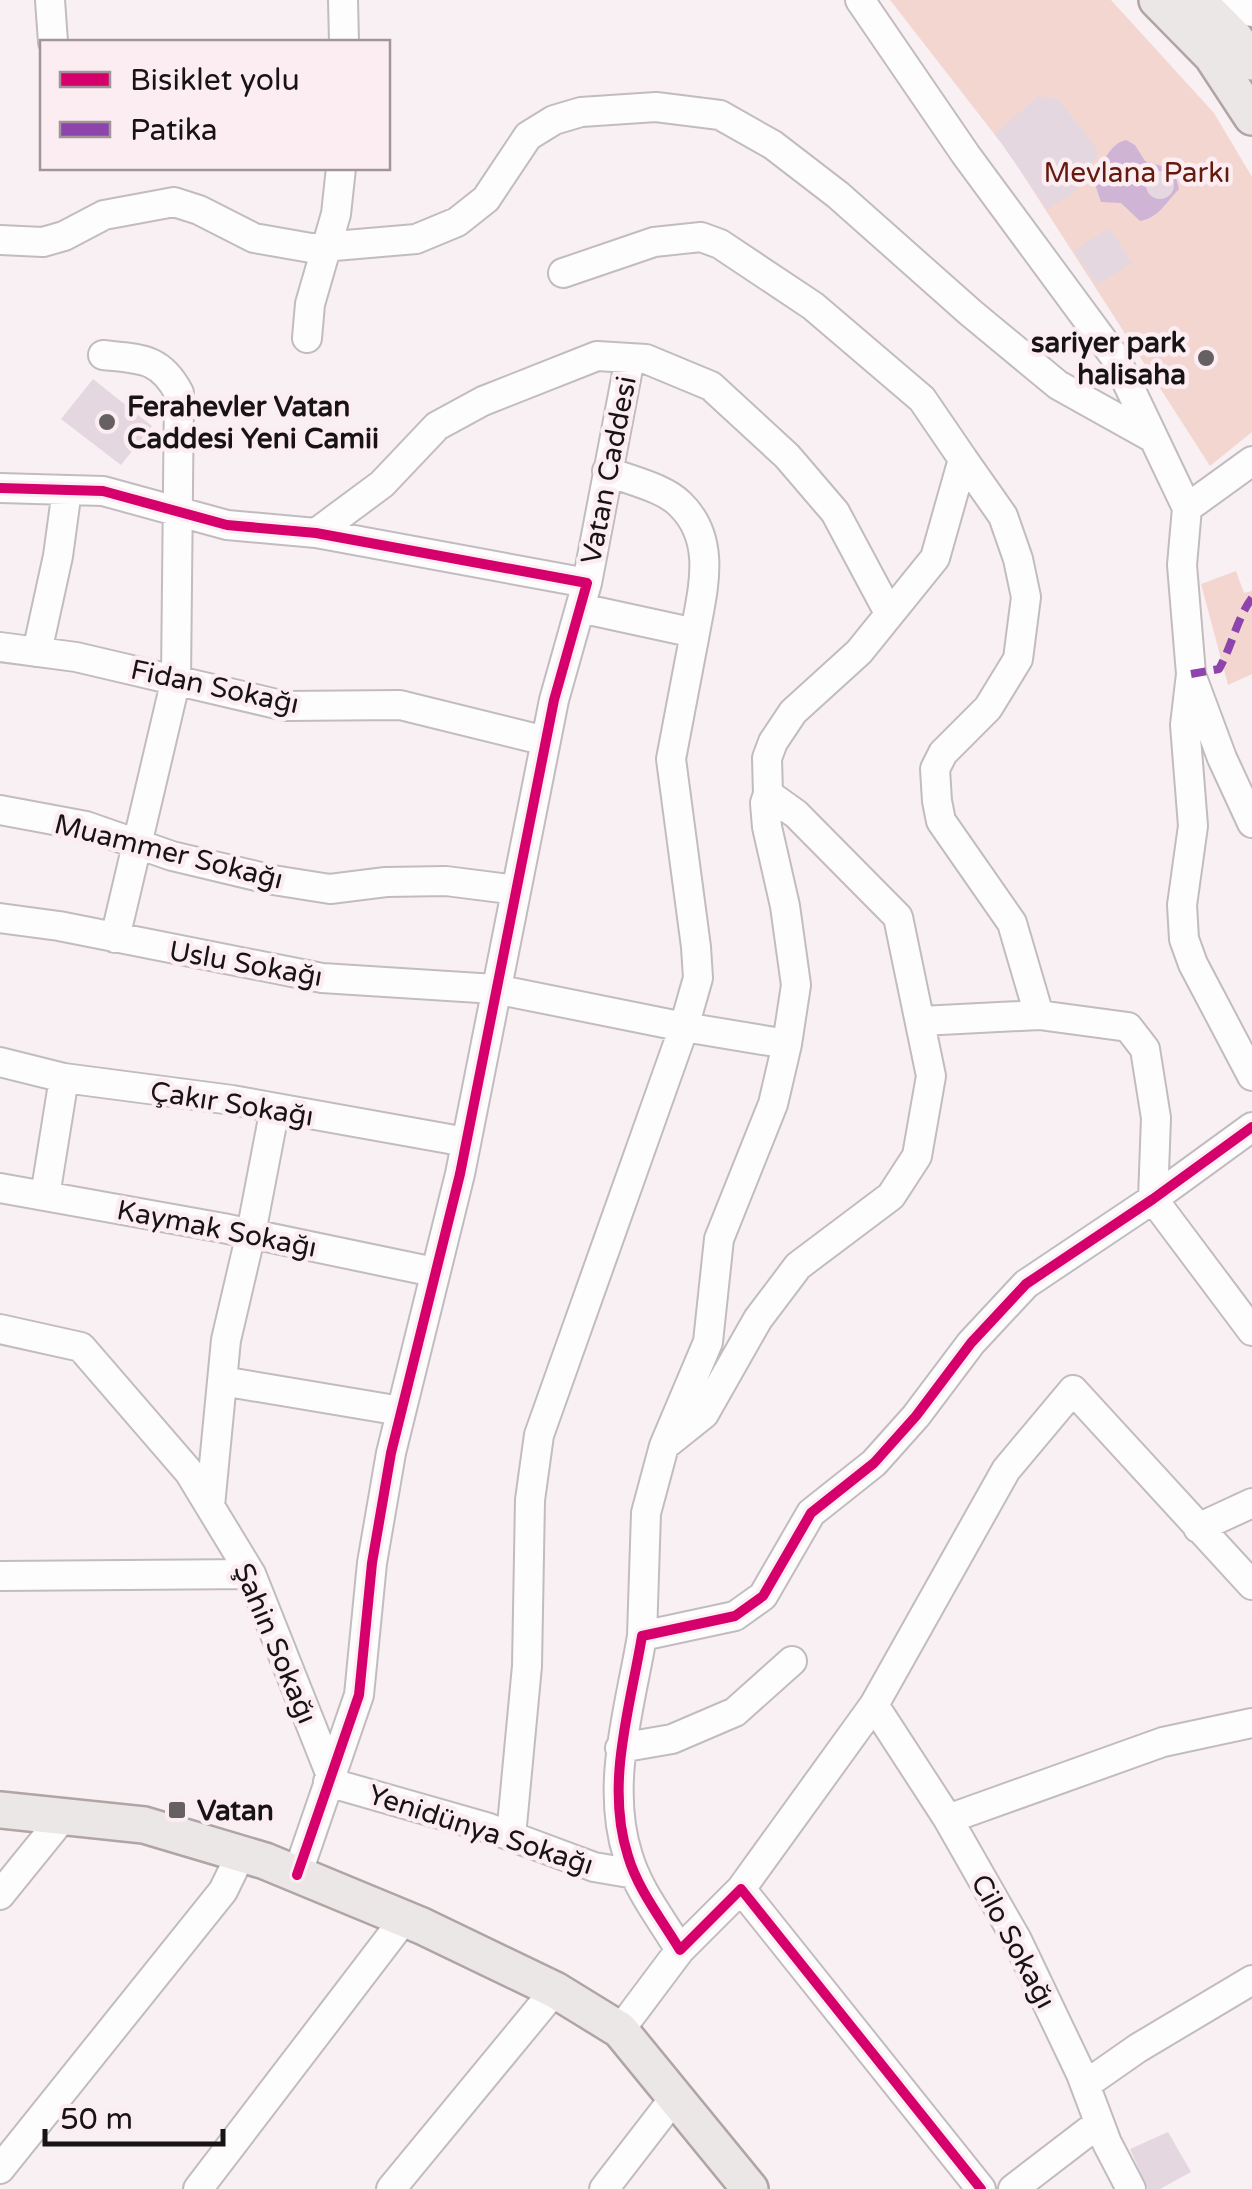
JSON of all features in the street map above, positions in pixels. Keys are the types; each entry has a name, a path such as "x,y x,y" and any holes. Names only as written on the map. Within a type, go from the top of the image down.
{"main road":[{"path":"1157,0 1241,48"},
{"path":"1199,2 1241,48 1252,116"},
{"path":"0,1810 144,1825 241,1854 405,1918 555,1990 620,2030 750,2189"}],"street":[{"path":"50,0 53,40"},
{"path":"344,0 344,40"},
{"path":"860,0 966,155 1114,357 1187,508 1182,565 1191,674 1185,725 1193,826 1182,905 1184,938 1252,1076"},
{"path":"0,240 43,242 64,236 104,215 174,202 254,238 311,248 416,239 456,222 486,199 528,136 554,120 581,112 656,107 720,115 773,145 825,185 1058,384 1153,438"},
{"path":"306,338 341,170"},
{"path":"563,274 654,242 701,237 720,244 813,306 922,398 1002,516 1018,558 1026,597 1018,659 988,708 943,753 935,769 937,801 941,821 1012,924 1039,1015"},
{"path":"102,354 154,362 168,372 179,393 176,679 114,938"},
{"path":"316,534 382,484 437,426 483,401 597,356 646,359 710,386 787,456 835,512 889,613"},
{"name":"Vatan Caddesi","path":"297,1875 359,1696 372,1564 401,1410 466,1142 554,700 584,596 630,358"},
{"path":"680,1950 626,1853 618,1800 620,1748 642,1636 646,1513 664,1446 708,1342 719,1240 773,1104 796,985 785,906 766,827 767,758 792,712 859,652 935,558 963,459"},
{"path":"1187,508 1252,461"},
{"path":"511,1836 527,1666 530,1500 539,1435 698,978 671,759 706,560 694,525 679,504 607,470"},
{"path":"0,488 104,490 227,525 316,534 584,596 695,632"},
{"path":"37,652 58,556 66,490"},
{"name":"Fidan Sokağı","path":"0,647 176,679 285,706 400,704 546,741"},
{"path":"1191,674 1222,758 1252,823"},
{"path":"664,1446 704,1414 758,1319 798,1266 892,1196 917,1156 930,1076 898,918 796,814 768,794"},
{"name":"Muammer Sokağı","path":"0,810 86,826 172,856 330,889 386,882 446,881 516,890"},
{"name":"Uslu Sokağı","path":"0,918 322,978 495,989 787,1044"},
{"path":"921,1021 1039,1015 1094,1020 1128,1028 1145,1048 1156,1118 1153,1199 1252,1331"},
{"name":"Çakır Sokağı","path":"0,1062 64,1078 274,1108 466,1142"},
{"path":"45,1196 64,1078"},
{"path":"210,1506 226,1340 251,1234 274,1108"},
{"path":"642,1636 735,1616 764,1596 811,1513 874,1463 916,1416 971,1343 1026,1284 1252,1128"},
{"name":"Kaymak Sokağı","path":"0,1188 434,1272"},
{"name":"Şahin Sokağı","path":"0,1329 81,1347 189,1472 251,1574 329,1777"},
{"path":"222,1381 401,1410"},
{"path":"620,2030 680,1950 742,1889 874,1705 1006,1470 1072,1390 1252,1585"},
{"path":"1198,1528 1252,1504"},
{"path":"0,1576 251,1574"},
{"path":"620,1748 672,1739 734,1712 792,1661"},
{"name":"Cilo Sokağı","path":"874,1705 948,1819 1017,1940 1130,2189"},
{"path":"948,1819 1163,1742 1252,1723"},
{"name":"Yenidünya Sokağı","path":"329,1777 594,1867 635,1874"},
{"path":"0,1895 64,1816"},
{"path":"0,2169 223,1891 241,1854"},
{"path":"742,1889 981,2189"},
{"path":"198,2189 405,1918"},
{"path":"1085,2085 1138,2048 1252,1980"},
{"path":"391,2189 555,1990"},
{"path":"604,2189 675,2097"},
{"path":"1013,2189 1100,2124"}],"green space":[{"name":"Mevlana Parkı","path":"890,0 1111,0 1214,113 1252,177 1252,432 1210,466 1009,153"},
{"path":"1236,571 1244,593 1252,591 1252,674 1228,685 1201,584"}],"shaded area":[{"path":"1126,140 1135,145 1145,161 1174,170 1179,189 1157,213 1140,221 1121,203 1101,202 1095,184 1110,151"}],"building":[{"path":"1038,96 1058,99 1099,152 1074,193 1047,209 995,134"},
{"path":"1160,171 1170,175 1174,185 1170,195 1160,199 1150,195 1146,185 1150,175"},
{"path":"1109,228 1132,263 1097,285 1074,251"},
{"name":"Ferahevler Vatan Caddesi Yeni Camii","path":"93,379 152,426 121,465 61,419"},
{"path":"1168,2132 1191,2172 1160,2189 1148,2189 1130,2149"}],"marked path":[{"path":"1191,674 1219,669 1252,598"}],"cycle path":[{"path":"0,488 103,491 227,525 316,533 587,583 554,700 460,1174 391,1453 372,1563 359,1695 297,1875"},
{"path":"981,2189 741,1889 680,1950 651,1904 628,1856 619,1802 622,1746 642,1636 735,1616 763,1596 811,1513 874,1463 916,1416 971,1343 1026,1284 1252,1127"}],"place":[{"name":"sariyer park halisaha","path":"1206,358"},
{"name":"Ferahevler Vatan Caddesi Yeni Camii","path":"107,422"},
{"name":"Vatan","path":"177,1810"}]}
